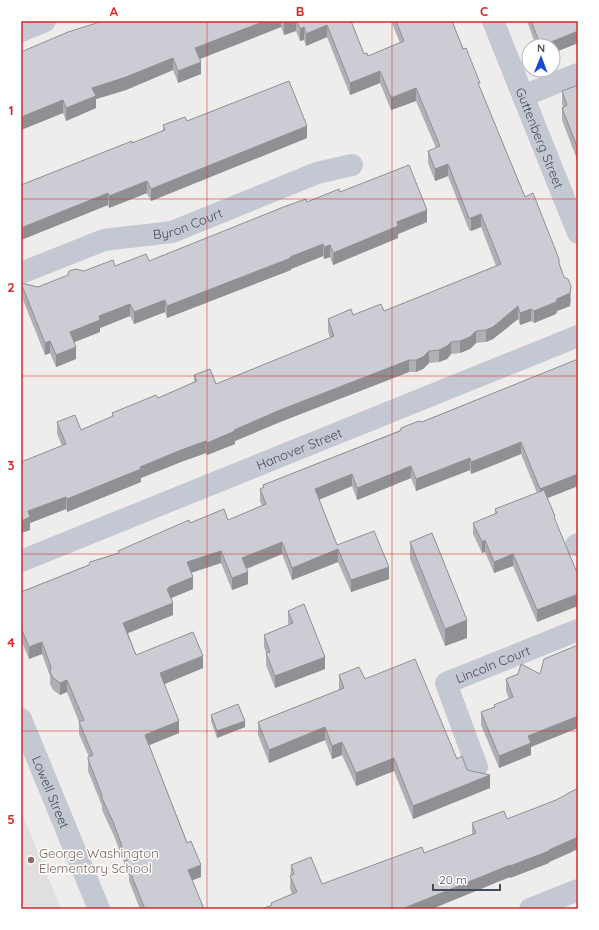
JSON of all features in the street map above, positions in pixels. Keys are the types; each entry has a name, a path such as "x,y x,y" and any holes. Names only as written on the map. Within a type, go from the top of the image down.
{"street":[{"path":"21,31 45,21"},
{"name":"Guttenberg Street","path":"492,21 578,233"},
{"path":"523,96 578,74"},
{"name":"Byron Court","path":"21,273 104,240 172,232 317,173 352,165"},
{"name":"Hanover Street","path":"21,561 578,336"},
{"name":"Lincoln Court","path":"477,767 446,683 578,630"},
{"name":"Lowell Street","path":"21,719 99,909"},
{"path":"530,909 578,890"}],"shaded area":[{"name":"George Washington Elementary School","path":"21,811 61,909 21,909"}],"building":[{"path":"103,21 265,21 195,48 201,62 178,71 173,58 126,77 92,88 96,96 66,108 63,100 21,117 21,52 68,32"},
{"path":"297,21 351,21 364,54 367,53 368,56 404,41 396,21 452,21 463,49 466,48 480,83 478,83 525,197 533,193 559,259 564,277 568,279 571,286 570,293 557,299 556,302 534,311 531,309 520,313 518,306 493,327 486,330 476,331 470,337 460,341 451,342 439,350 429,351 423,357 416,360 409,360 280,410 207,443 206,441 181,450 140,467 141,469 67,499 66,497 28,511 30,517 21,521 21,462 66,444 57,422 75,415 81,430 113,416 112,413 156,395 158,398 197,381 194,375 210,369 216,384 334,336 328,319 351,309 353,315 381,304 384,311 501,264 481,214 469,218 448,164 435,169 428,151 440,146 416,88 391,98 380,71 350,83 327,25 306,34 304,27 300,29"},
{"path":"531,21 578,21 578,31 561,38 538,38"},
{"path":"289,81 307,126 151,189 147,181 109,196 108,193 21,228 21,185 132,141 132,143 165,130 163,125 185,117 187,121"},
{"path":"578,85 578,149 562,108 567,105 562,91"},
{"path":"409,165 427,210 397,222 398,226 333,253 330,245 324,247 323,244 167,306 165,300 134,312 130,304 99,316 100,320 70,332 76,347 56,355 50,341 45,343 21,283 38,287 68,275 69,271 76,269 84,271 113,260 115,266 146,254 149,261 286,206 306,199 307,202 339,189 340,192"},
{"path":"578,359 578,474 540,489 521,442 471,462 470,458 416,479 411,466 357,488 352,474 315,489 337,545 374,531 389,567 351,580 338,549 292,568 282,542 242,558 248,572 232,578 221,551 187,562 193,577 167,589 173,603 123,623 136,655 193,632 203,656 160,673 179,721 145,735 187,843 191,841 201,865 188,870 204,909 145,909 129,869 114,824 102,798 88,759 88,757 93,755 79,722 84,720 67,680 60,683 53,678 50,672 51,667 42,642 29,647 21,628 21,592 89,565 90,562 119,553 118,551 189,520 190,523 224,509 228,520 266,504 260,489 264,487 263,485 400,431 401,428 419,421 422,422"},
{"path":"544,490 578,575 578,594 537,610 513,554 494,562 485,540 482,542 473,523 497,513 495,509"},
{"path":"432,533 467,620 445,629 410,542"},
{"path":"304,604 325,657 275,676 266,653 270,652 264,635 293,623 288,611"},
{"path":"578,645 578,716 528,736 531,743 499,756 481,712 495,707 494,705 513,697 506,679 518,674 521,664 540,674 544,659"},
{"path":"415,659 457,759 462,756 467,770 490,775 413,806 394,758 356,773 342,742 332,746 325,727 269,750 258,722 344,688 339,675 359,667 365,679"},
{"path":"238,704 245,721 217,731 211,715"},
{"path":"578,788 578,837 549,851 510,865 402,909 262,909 272,905 271,903 297,892 290,876 294,874 291,865 311,857 322,884 422,847 424,853 476,833 472,823 504,811 507,819 556,800"}],"place":[{"name":"George Washington Elementary School","path":"31,860"}]}
